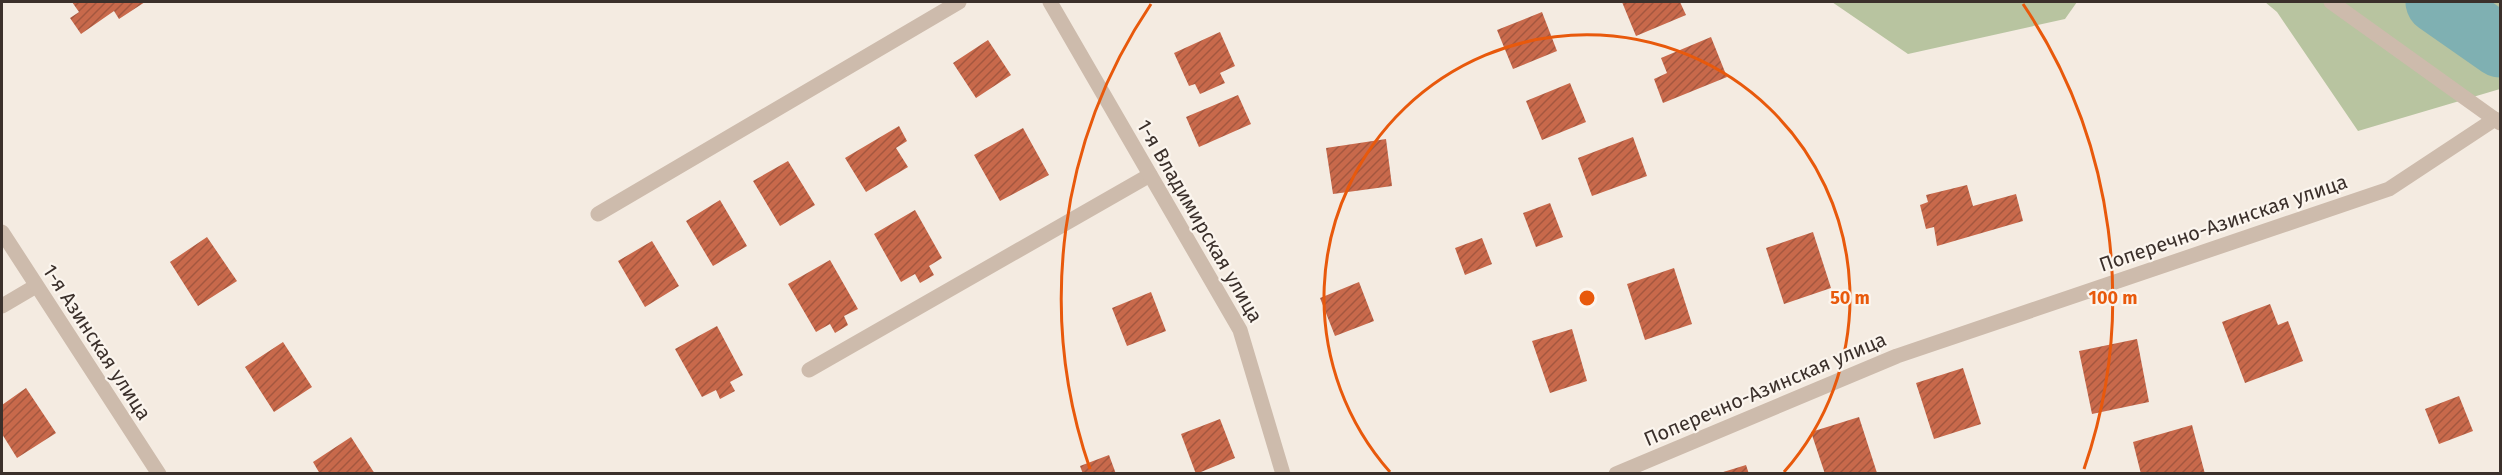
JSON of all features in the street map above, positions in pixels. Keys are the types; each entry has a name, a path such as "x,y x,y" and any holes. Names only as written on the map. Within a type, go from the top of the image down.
{"street":[{"path":"598,214 959,2"},
{"name":"1-я Владимирская улица","path":"1050,2 1240,330 1283,474"},
{"path":"2331,2 2498,121"},
{"name":"Поперечно-Азинская улица","path":"1616,474 1897,356 2389,189 2498,121"},
{"path":"809,370 1150,175"},
{"name":"1-я Азинская улица","path":"2,232 159,474"},
{"path":"2,306 36,286"}],"green space":[{"path":"1832,2 2077,2 2065,19 1908,54"},
{"path":"2265,2 2500,2 2500,89 2358,131 2277,12"}],"building":[{"path":"72,2 145,2 119,19 114,11 81,34 70,18 79,12"},
{"path":"1622,2 1680,2 1686,15 1636,36"},
{"path":"1542,12 1557,51 1513,69 1497,30"},
{"path":"1220,32 1235,66 1220,73 1225,83 1200,94 1195,84 1189,86 1174,53"},
{"path":"1711,37 1727,77 1663,103 1654,79 1667,73 1661,58"},
{"path":"988,40 1011,75 976,98 953,63"},
{"path":"1570,83 1586,122 1542,140 1526,101"},
{"path":"1238,95 1251,124 1199,147 1186,117"},
{"path":"899,126 907,141 896,148 908,167 866,192 845,158"},
{"path":"1023,128 1049,175 1000,201 974,155"},
{"path":"1633,137 1647,176 1592,196 1578,158"},
{"path":"1386,139 1392,186 1333,194 1326,148"},
{"path":"788,161 815,205 780,226 753,181"},
{"path":"1967,185 1973,206 2016,194 2023,221 1937,246 1934,227 1926,229 1920,205 1928,202 1926,195"},
{"path":"720,200 747,246 713,266 686,221"},
{"path":"1550,203 1563,237 1536,247 1523,213"},
{"path":"915,210 942,258 929,266 934,275 920,283 915,274 901,282 874,234"},
{"path":"1813,232 1831,288 1784,304 1766,248"},
{"path":"207,237 237,281 198,306 170,262"},
{"path":"1482,238 1492,264 1465,275 1455,248"},
{"path":"652,241 679,286 645,307 618,261"},
{"path":"830,260 858,309 844,316 848,325 835,333 830,324 816,332 788,284"},
{"path":"1674,268 1692,324 1645,340 1627,284"},
{"path":"1359,282 1374,321 1335,336 1320,298"},
{"path":"1151,292 1166,331 1127,346 1112,308"},
{"path":"2270,304 2278,325 2288,321 2303,361 2245,383 2222,322"},
{"path":"717,326 743,375 730,382 735,391 720,399 716,390 702,397 675,349"},
{"path":"1572,329 1587,381 1550,393 1532,341"},
{"path":"2137,339 2149,402 2092,414 2079,351"},
{"path":"283,342 312,387 274,412 245,367"},
{"path":"1963,368 1981,424 1934,439 1916,383"},
{"path":"26,388 56,433 17,458 2,434 2,405"},
{"path":"2459,396 2473,431 2439,444 2425,409"},
{"path":"1859,417 1877,473 1825,474 1811,432"},
{"path":"1220,419 1235,458 1196,474 1181,434"},
{"path":"2192,425 2205,474 2141,474 2133,442"},
{"path":"351,437 375,474 320,474 313,462"},
{"path":"1109,455 1116,474 1083,474 1080,466"},
{"path":"1746,465 1749,474 1720,474 1720,473"}],"waterway":[{"path":"2437,2 2500,46"}]}
